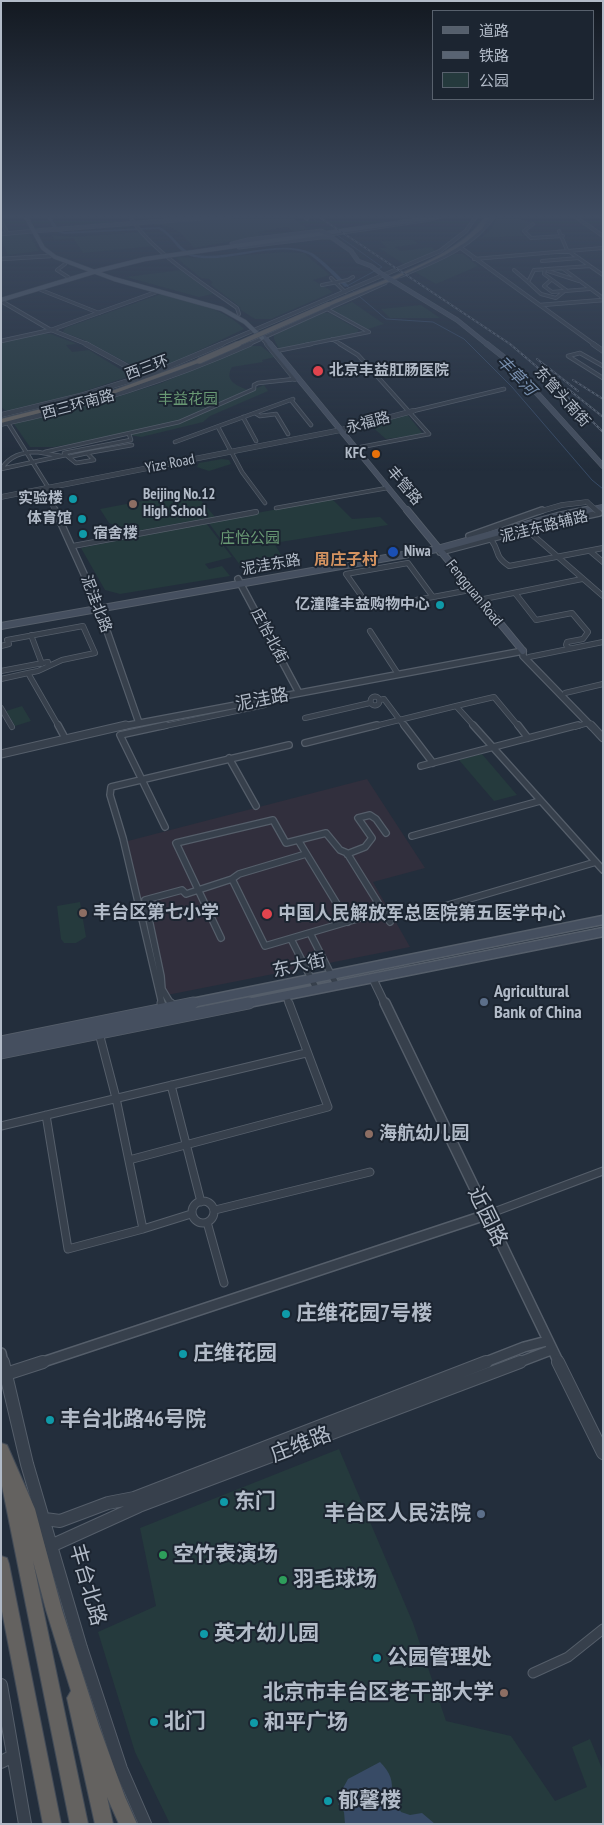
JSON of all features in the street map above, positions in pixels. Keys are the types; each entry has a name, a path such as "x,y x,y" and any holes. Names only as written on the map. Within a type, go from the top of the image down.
{"highway":[{"name":"西三环","path":"326,305 334,300"},
{"name":"西三环","path":"1,419 84,401 197,360 336,300"},
{"path":"155,375 178,363"},
{"path":"155,375 193,368"},
{"path":"2,1448 27,1509 54,1610 104,1824"},
{"path":"2,1448 79,1822"},
{"path":"1,1564 52,1824"},
{"path":"54,1610 90,1726 117,1801 137,1821"}],"main road":[{"path":"192,300 222,309 239,317 256,329"},
{"path":"201,300 239,314 264,337"},
{"name":"东管头南街","path":"426,300 475,333 506,359 603,462"},
{"name":"丰管路","path":"264,337 480,599"},
{"name":"Fengguan Road","path":"295,378 340,430 470,590 480,599 523,651"},
{"name":"东管头南街","path":"534,387 603,466"},
{"name":"泥洼东路","path":"438,549 469,536 570,510 601,508"},
{"name":"泥洼东路","path":"1,625 239,581 438,549 557,516 601,508"},
{"name":"东大街","path":"1,1042 602,920"},
{"name":"东大街","path":"1,1053 603,932"}],"street":[{"path":"67,300 98,312"},
{"path":"1,340 49,330 130,300"},
{"path":"227,300 237,308 239,314"},
{"path":"534,300 584,339 603,350"},
{"path":"541,305 591,300"},
{"path":"1,301 49,330 91,349 132,372 136,375 136,379"},
{"path":"178,363 256,329 326,305 369,332 276,351"},
{"name":"西三环南路","path":"1,419 8,423 144,387 264,337 326,305"},
{"path":"49,330 85,343 140,373 155,375"},
{"path":"264,337 268,346 295,378"},
{"path":"332,339 358,356 429,434 356,448"},
{"path":"246,344 268,346"},
{"path":"603,366 580,353 568,356 603,378"},
{"path":"1,419 155,375"},
{"path":"1,469 10,458 27,452 45,452 129,434 199,415 220,403 248,394 254,389 254,385 258,383 295,378"},
{"name":"永福路","path":"340,430 502,388"},
{"path":"175,442 292,399 311,426"},
{"path":"271,407 288,434"},
{"path":"255,413 260,416 276,414"},
{"path":"243,417 256,441"},
{"path":"8,423 47,488"},
{"path":"218,427 242,472 265,503"},
{"name":"Yize Road","path":"1,497 340,430"},
{"path":"56,455 131,440 129,434"},
{"path":"69,457 132,445"},
{"path":"45,452 62,456 66,455 76,463 94,460 87,453"},
{"path":"1,469 62,456"},
{"name":"泥洼北路","path":"47,488 98,606 139,723"},
{"path":"276,508 387,488"},
{"name":"泥洼东路辅路","path":"438,549 599,513 601,508 587,502 558,508 507,522 469,536"},
{"path":"73,546 256,512"},
{"path":"527,530 603,596"},
{"path":"492,541 496,546 498,559 509,566 603,548"},
{"path":"590,551 603,562"},
{"path":"433,597 408,563 346,574 370,608 433,597 470,590"},
{"path":"480,599 582,579"},
{"name":"庄怡北街","path":"239,581 299,693"},
{"path":"515,593 536,620 572,613 588,632 582,639 567,642 566,645 569,648"},
{"path":"1,646 9,644 7,640 83,626 95,654 1,671"},
{"path":"370,631 398,674"},
{"path":"31,635 42,664"},
{"path":"529,657 603,642"},
{"path":"523,651 523,656 603,738"},
{"name":"泥洼路","path":"1,754 139,723 523,651"},
{"name":"Fengguan Road","path":"523,651 603,731"},
{"path":"1,679 38,671 62,660"},
{"path":"28,673 66,738"},
{"path":"552,687 564,692 603,684"},
{"path":"305,743 494,697 528,738"},
{"path":"305,718 370,703 377,705 381,703 380,700 384,699 433,763"},
{"path":"164,827 120,735 265,705"},
{"path":"456,706 603,870"},
{"path":"1,708 12,727"},
{"path":"421,766 588,723"},
{"path":"168,1009 110,795 111,788 289,745"},
{"path":"229,758 256,806"},
{"path":"412,836 540,801"},
{"path":"348,854 365,848 371,842 372,838 358,818 370,815 376,819 386,833"},
{"path":"221,938 176,843 273,820 286,843 326,833 340,850 348,854 390,922"},
{"path":"298,840 348,922"},
{"path":"168,1009 170,998 162,991 159,982 161,976 145,900 182,890 186,894 232,879 239,874 306,854"},
{"path":"445,906 596,862"},
{"path":"232,879 265,946 384,911"},
{"path":"310,933 337,986"},
{"path":"290,939 317,990"},
{"name":"近园路","path":"373,978 486,1215 603,1453"},
{"path":"129,1160 328,1107 286,996"},
{"path":"99,1034 116,1098 143,1229"},
{"path":"1,1126 306,1053"},
{"path":"171,1085 201,1202"},
{"path":"46,1115 68,1250 192,1214"},
{"path":"6,1374 486,1215 603,1171"},
{"path":"215,1210 370,1172"},
{"path":"201,1202 212,1204 215,1210 214,1217 207,1222 196,1220 192,1214 192,1208 201,1202"},
{"path":"207,1222 224,1283"},
{"name":"庄维路","path":"45,1519 60,1521 108,1503 134,1498 524,1347 549,1345"},
{"name":"庄维路","path":"53,1545 139,1506 549,1345"},
{"name":"丰台北路","path":"1,1352 28,1464 102,1715 137,1821"},
{"path":"534,1673 568,1657 603,1629"},
{"path":"1,1686 7,1759 25,1824"}],"shaded area":[{"name":"中国人民解放军总医院第五医学中心","path":"367,779 425,868 373,882 410,947 162,996 124,842"}],"green space":[{"path":"144,300 184,300 216,310 244,329 166,366 141,370 84,340 63,332 65,328"},
{"path":"231,300 314,300 271,319 255,319 241,310"},
{"path":"352,302 384,324 368,329 331,310"},
{"path":"421,305 440,318 390,318 381,309"},
{"path":"323,313 329,313 359,330 356,333 279,349 274,335"},
{"path":"40,334 51,334 77,344 66,345 72,352 89,350 128,374 127,377 76,394 6,411 1,407 1,342"},
{"name":"丰益花园","path":"251,346 261,346 275,357 262,360 263,362 232,367 229,376 234,383 250,391 264,385 268,391 210,416 203,422 141,437 123,434 54,447 30,447 14,424 107,400 159,384"},
{"path":"407,414 423,434 386,439 369,424"},
{"path":"222,459 229,460 231,464 209,471 197,467 199,463"},
{"path":"184,493 199,498 215,517 125,533 121,528 109,523 100,509"},
{"name":"庄怡公园","path":"332,499 352,519 380,517 388,525 274,543 287,565 246,573 208,522"},
{"path":"206,523 232,557 205,564 209,569 222,566 230,576 120,594 105,590 81,548"},
{"path":"22,706 31,721 15,726 6,711"},
{"path":"482,754 517,795 494,801 459,760"},
{"path":"80,902 86,937 76,943 64,943 61,939 57,906"},
{"path":"339,1449 413,1623 446,1721 511,1736 555,1801 587,1787 572,1747 590,1739 603,1771 603,1824 170,1824 135,1752 98,1632 156,1606 140,1528"}],"water":[{"path":"380,1762 390,1777 392,1785 391,1795 401,1812 410,1815 422,1813 435,1824 345,1824 344,1812 338,1804 346,1797 342,1790 348,1779"}],"waterway":[{"name":"丰草河","path":"364,300 386,319 433,322 464,339 512,387 592,480 603,489"}],"railway":[{"path":"444,300 510,344 537,367 603,432"},
{"path":"537,359 578,391"},
{"path":"573,380 603,399"},
{"path":"568,389 603,417"}],"place":[{"name":"北京丰益肛肠医院","path":"318,371"},
{"name":"KFC","path":"376,454"},
{"name":"实验楼","path":"73,499"},
{"name":"Beijing No.12 High School","path":"133,504"},
{"name":"体育馆","path":"82,519"},
{"name":"宿舍楼","path":"83,534"},
{"name":"Niwa","path":"393,552"},
{"name":"亿潼隆丰益购物中心","path":"440,605"},
{"name":"丰台区第七小学","path":"83,913"},
{"name":"中国人民解放军总医院第五医学中心","path":"267,914"},
{"name":"Agricultural Bank of China","path":"484,1002"},
{"name":"海航幼儿园","path":"369,1134"},
{"name":"庄维花园7号楼","path":"286,1314"},
{"name":"庄维花园","path":"183,1354"},
{"name":"丰台北路46号院","path":"50,1420"},
{"name":"东门","path":"224,1502"},
{"name":"丰台区人民法院","path":"481,1514"},
{"name":"空竹表演场","path":"163,1555"},
{"name":"羽毛球场","path":"283,1580"},
{"name":"英才幼儿园","path":"204,1634"},
{"name":"公园管理处","path":"377,1658"},
{"name":"北京市丰台区老干部大学","path":"504,1693"},
{"name":"北门","path":"154,1722"},
{"name":"和平广场","path":"254,1723"},
{"name":"郁馨楼","path":"328,1801"}],"district":[{"name":"周庄子村","path":"346,560"}]}
